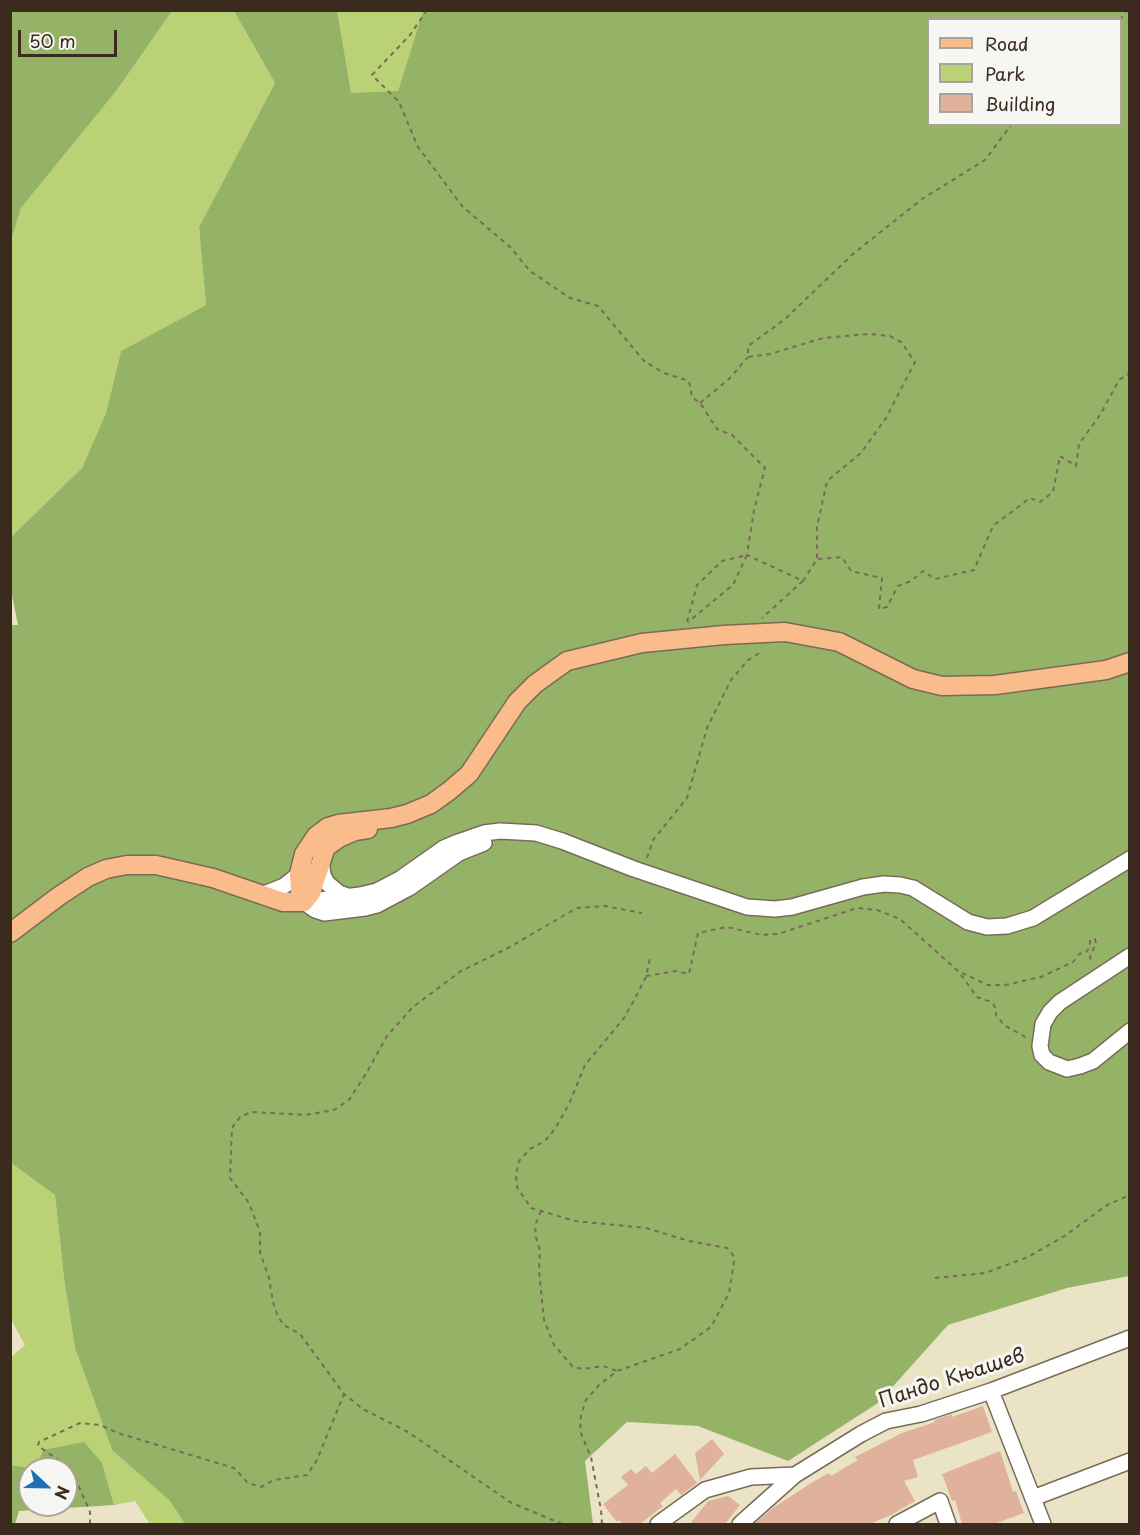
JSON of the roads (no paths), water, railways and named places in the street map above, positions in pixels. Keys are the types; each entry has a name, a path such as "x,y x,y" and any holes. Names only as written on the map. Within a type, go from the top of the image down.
{"main road":[{"path":"304,902 300,892 299,874 301,861 309,844 328,827 352,821 391,818 431,804 469,774 517,702 535,684 567,661 627,646 724,635 785,632 838,642 913,679 942,686 995,685 1106,670 1130,662"},
{"path":"304,902 311,893 326,847 355,831 409,822 435,810 457,795 487,761 515,712 535,684"},
{"path":"10,933 88,877 106,869 126,865 156,864 213,878 283,902 304,902"}],"street":[{"path":"304,902 348,896 386,887 444,848 484,833 500,831 536,833 731,903 761,909 792,907 863,887 884,884 900,885 913,888 968,922 997,927 1033,918 1130,859"},
{"path":"304,902 315,910 324,912 377,905 409,888 459,853 486,842 501,839 538,841 590,853"},
{"path":"321,861 323,876 327,883 339,893 348,896"},
{"path":"264,894 284,886 299,874"},
{"path":"1130,956 1060,1002 1043,1024 1040,1046 1042,1055 1049,1062 1067,1068 1093,1061 1130,1031"},
{"name":"Пандо Књашев","path":"740,1524 795,1475 886,1421 921,1414 991,1391 1130,1338"},
{"path":"991,1391 1043,1524"},
{"path":"1033,1498 1130,1461"},
{"name":"Пандо Књашев","path":"658,1524 705,1490 751,1477 795,1475"},
{"path":"897,1524 940,1501 948,1524"}]}
